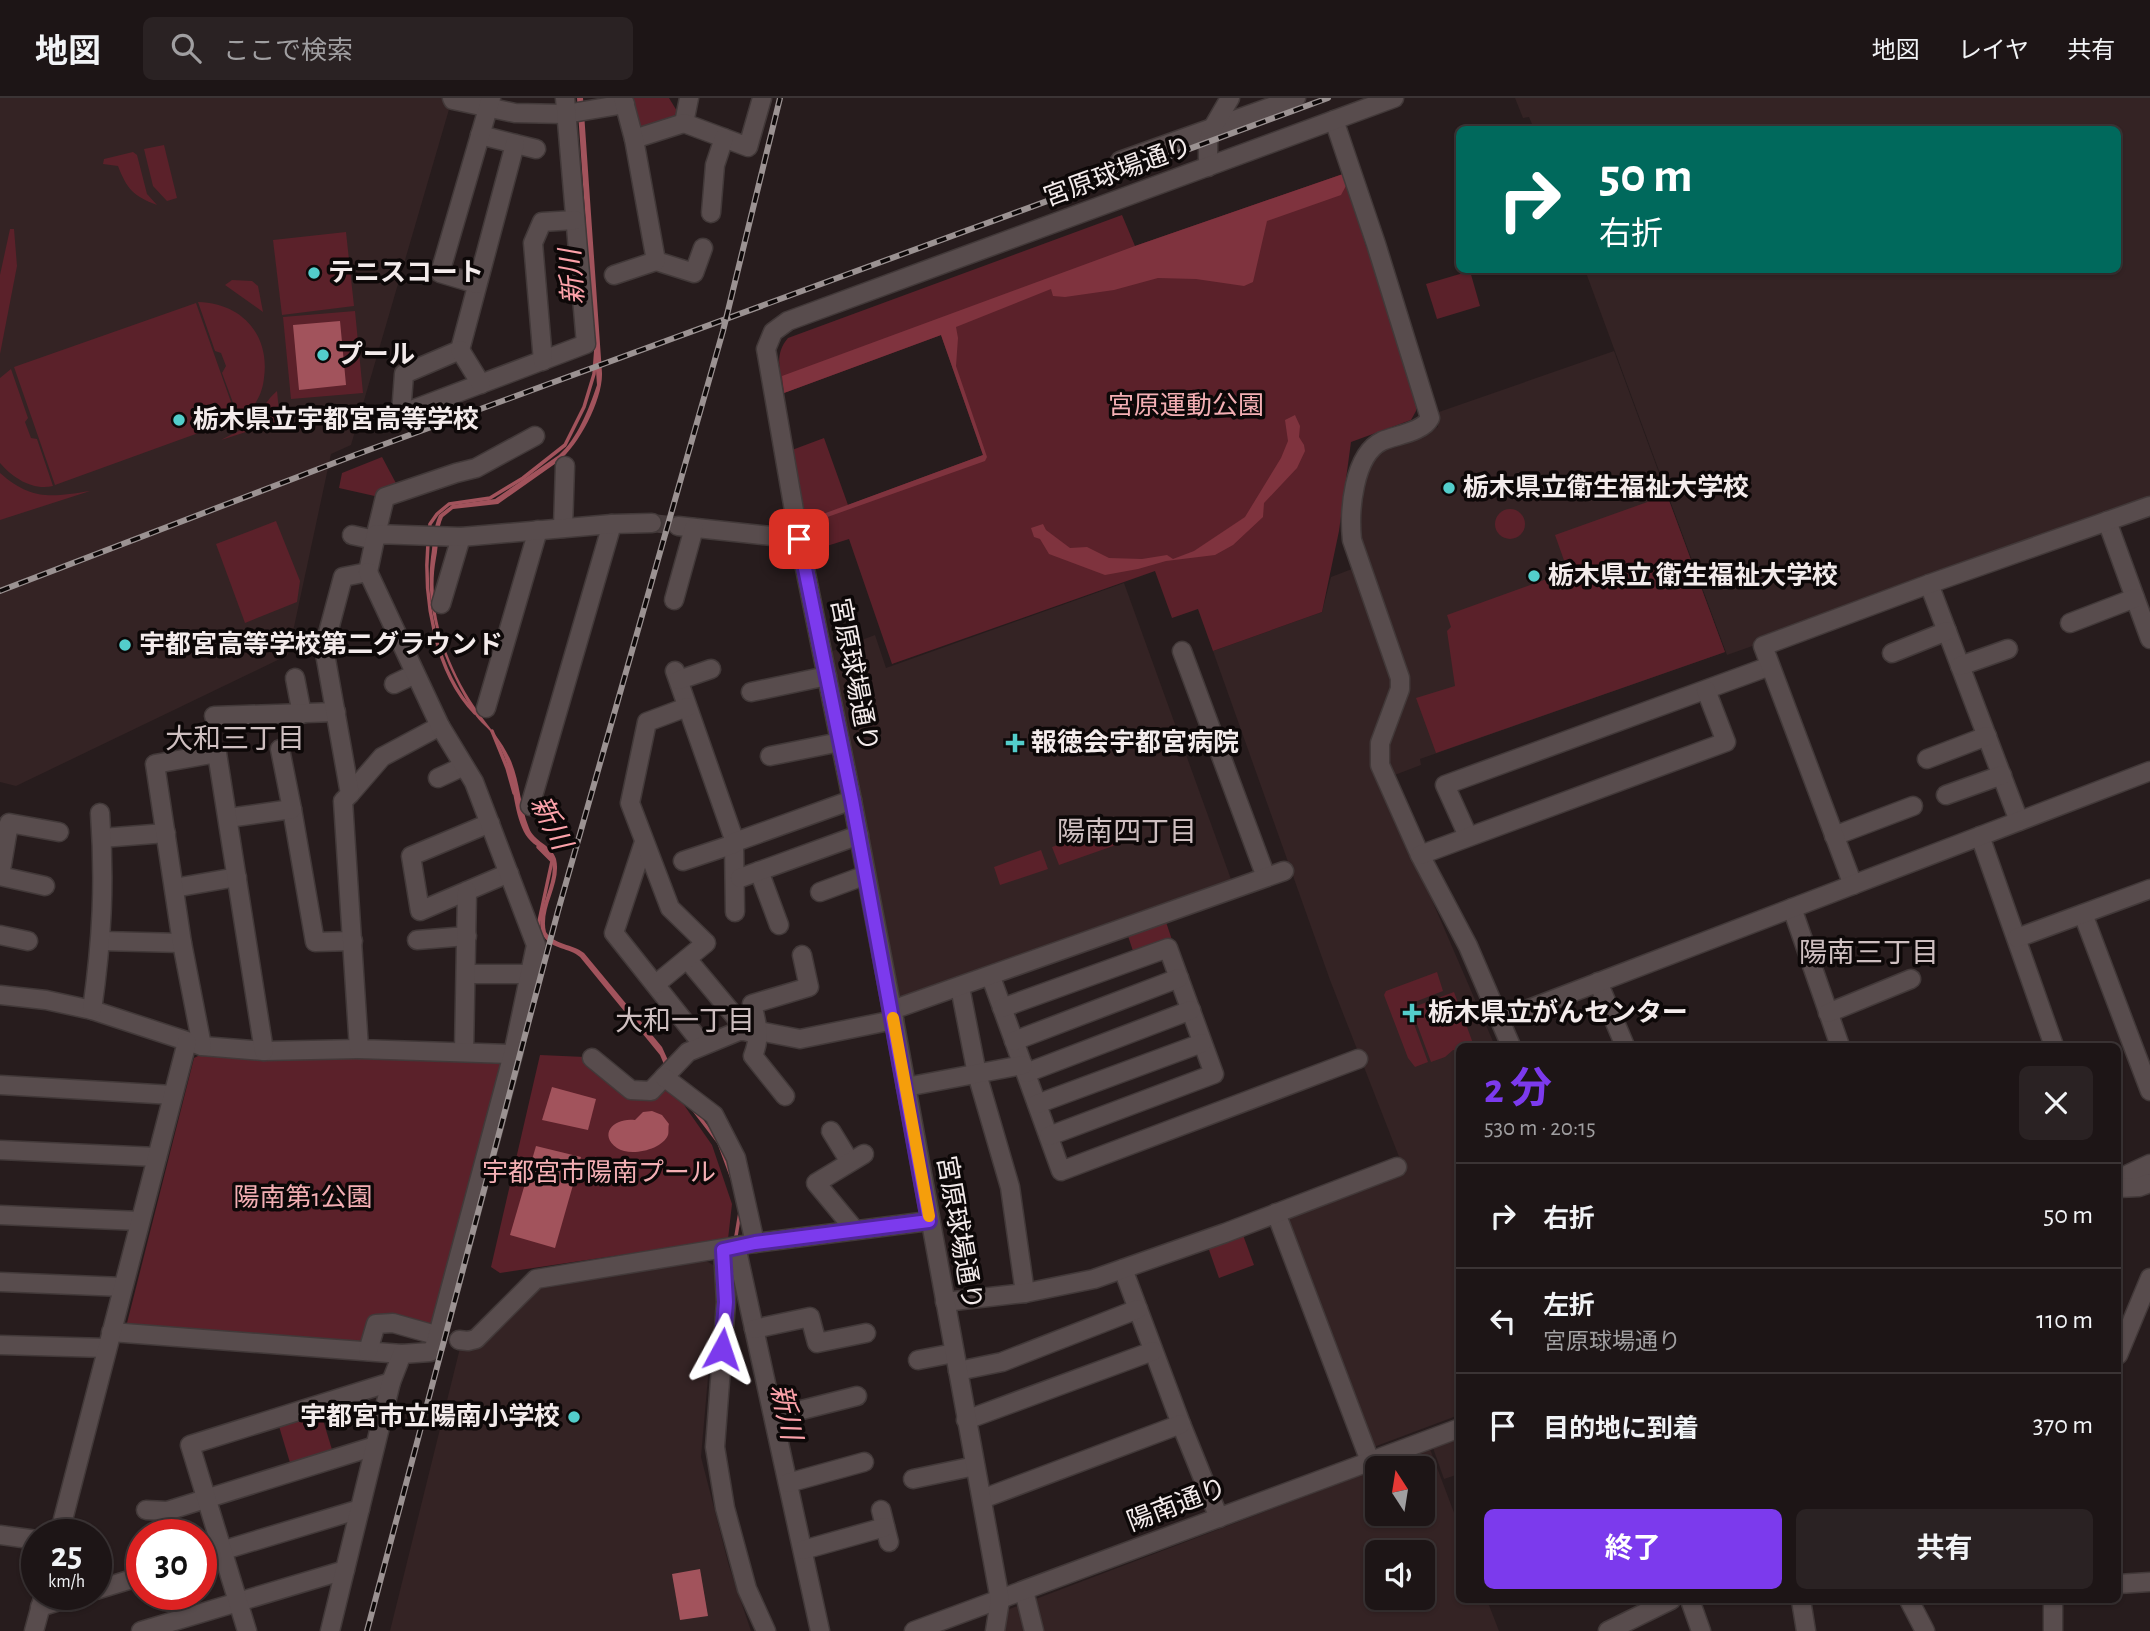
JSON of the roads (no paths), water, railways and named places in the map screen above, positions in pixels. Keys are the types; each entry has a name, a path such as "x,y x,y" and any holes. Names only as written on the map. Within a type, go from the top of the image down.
{"street":[{"path":"453,98 490,103 515,113 574,109 624,101 634,138 656,261"},
{"path":"684,123 689,98"},
{"path":"634,138 684,123 748,147 762,98"},
{"path":"1208,167 1208,142 1212,129 1230,98"},
{"path":"1120,161 1296,98"},
{"name":"宮原球場通り","path":"995,1631 1000,1600 982,1499 859,835 799,539 766,349 773,332 788,321 1394,98"},
{"path":"477,284 440,273 490,103"},
{"path":"460,350 404,374 401,414 586,344 575,220 574,109"},
{"path":"1334,120 1430,418 1422,426 1382,441 1367,454 1358,471 1351,526 1354,546 1400,678 1399,689 1380,743 1379,760 1420,856 1468,946 1510,1043"},
{"path":"480,135 536,149"},
{"path":"711,214 715,165 724,138"},
{"path":"481,384 460,350 515,144"},
{"path":"543,361 533,243 542,222 575,220"},
{"path":"614,275 656,261 694,273 703,248"},
{"path":"0,1345 108,1340 402,1354 430,1352 435,1346 513,1054 536,945 474,782 440,726 368,572 385,497 456,472 477,468 535,436"},
{"path":"563,528 565,466"},
{"path":"1853,885 1763,646 2150,506"},
{"path":"2107,521 2150,639"},
{"path":"352,535 461,537 652,523"},
{"path":"530,806 612,524"},
{"path":"674,600 686,527 799,539"},
{"path":"486,708 538,530"},
{"path":"442,604 461,537"},
{"path":"350,794 324,648 343,577 368,572"},
{"path":"1929,584 2019,821"},
{"path":"2070,623 2135,598"},
{"path":"1892,653 1947,631"},
{"path":"1960,666 2008,649"},
{"path":"1182,651 1266,877"},
{"path":"1468,836 1445,785 1770,666"},
{"path":"711,669 677,676 734,843 735,912"},
{"path":"394,684 415,674"},
{"path":"751,692 827,676"},
{"path":"295,678 302,714"},
{"path":"1420,856 1468,836 1726,743 1706,690"},
{"path":"656,984 706,943 670,908 630,803 647,722 687,707"},
{"path":"214,716 335,712"},
{"path":"359,1049 343,801 382,757 440,726"},
{"path":"1927,759 1987,736"},
{"path":"770,756 840,742"},
{"path":"281,748 314,942 353,941"},
{"path":"63,1519 173,1095 194,1044 155,764 217,753 264,1051"},
{"path":"438,778 464,766"},
{"path":"1500,1020 2150,771"},
{"path":"1945,795 2001,775"},
{"path":"683,861 852,800"},
{"path":"1834,836 1913,806"},
{"path":"228,818 292,809"},
{"path":"92,1010 102,942 104,875 100,813"},
{"path":"45,886 1,883 9,823 59,832"},
{"path":"490,823 411,856 420,911 509,873"},
{"path":"102,838 166,833"},
{"path":"740,878 859,835"},
{"path":"1980,836 2053,1043"},
{"path":"644,842 614,933 703,1045"},
{"path":"592,1058 631,1090 651,1091 688,1052 724,1035 754,1031 800,1040 893,1015 960,987 1284,871"},
{"path":"759,872 779,925"},
{"path":"820,892 866,875"},
{"path":"174,888 237,877"},
{"path":"2017,939 2150,888"},
{"path":"464,1052 467,891"},
{"path":"1792,908 1839,1043"},
{"path":"2083,914 2150,1091"},
{"path":"0,935 28,941"},
{"path":"417,940 467,936"},
{"path":"102,942 182,943"},
{"path":"1002,1008 1168,947 1214,1074 1049,1136"},
{"path":"785,1096 753,1056 758,1044 752,1004 808,987 802,956"},
{"path":"687,959 754,1031"},
{"path":"467,974 531,974"},
{"path":"991,977 1061,1171 1358,1059"},
{"path":"1014,1041 1179,978"},
{"path":"1828,1013 1911,979"},
{"path":"1598,982 1624,1043"},
{"path":"960,987 977,1074 1010,1188 1025,1293"},
{"path":"0,995 46,1000 92,1010 194,1044 264,1051 359,1049 513,1054"},
{"path":"906,1087 977,1074 1024,1069 1191,1010"},
{"path":"1037,1104 1202,1043"},
{"path":"664,1077 713,1115 736,1158 755,1243"},
{"path":"0,1085 173,1095"},
{"path":"831,1131 857,1158 816,1183 855,1230"},
{"path":"0,1150 157,1157"},
{"path":"2121,1178 2150,1164"},
{"path":"945,1302 1060,1287 1123,1269 1397,1167"},
{"path":"2121,1188 2150,1183"},
{"path":"1276,1213 1368,1456"},
{"path":"0,1215 140,1221"},
{"path":"459,1340 476,1339 536,1279 755,1243 929,1221"},
{"path":"730,1248 754,1329 820,1631"},
{"path":"730,1248 715,1447 725,1508 747,1589 766,1631"},
{"path":"1123,1269 1219,1518"},
{"path":"2121,1351 2142,1320 2150,1278"},
{"path":"0,1282 122,1287"},
{"path":"958,1371 1002,1362 1138,1309"},
{"path":"754,1329 810,1317 817,1343 866,1333"},
{"path":"368,1351 376,1324 393,1323 432,1334"},
{"path":"966,1420 1153,1351"},
{"path":"918,1360 954,1353"},
{"path":"330,1631 391,1382 402,1354"},
{"path":"247,1631 190,1445 391,1382"},
{"path":"774,1416 857,1396"},
{"path":"982,1499 1181,1424"},
{"name":"陽南通り","path":"1384,1456 1456,1431"},
{"path":"146,1510 167,1511 375,1446"},
{"path":"788,1483 864,1462"},
{"name":"陽南通り","path":"914,1631 1365,1463"},
{"path":"914,1479 975,1466"},
{"path":"217,1552 360,1509"},
{"path":"803,1550 885,1526"},
{"path":"0,1535 21,1538"},
{"path":"141,1631 345,1570"},
{"path":"2121,1584 2150,1582"},
{"path":"1024,1591 1034,1631"},
{"path":"1608,1631 1665,1603"},
{"path":"1691,1603 1700,1631"},
{"path":"1801,1603 1806,1631"},
{"path":"1911,1603 1925,1631"},
{"path":"2053,1603 2053,1631"},
{"path":"34,1631 40,1610"}],"waterway":[{"name":"新川","path":"587,233 590,267"},
{"name":"新川","path":"429,532 430,524 437,514 449,504 490,498 523,478 565,445 584,407 594,374 596,348"},
{"name":"新川","path":"428,543 430,610 441,655 461,696 475,713"},
{"name":"新川","path":"492,731 514,793"},
{"name":"新川","path":"538,847 552,861 538,926"},
{"name":"新川","path":"693,1109 719,1143 733,1181"},
{"name":"新川","path":"735,1242 740,1212"}],"tunnel":[{"path":"652,523 678,526"}],"railway":[{"path":"367,1631 558,911 723,331 780,98"},
{"path":"0,591 355,455 1328,98"}],"place":[{"name":"テニスコート","path":"314,273"},
{"name":"プール","path":"323,355"},
{"name":"栃木県立宇都宮高等学校","path":"179,420"},
{"name":"栃木県立衛生福祉大学校","path":"1449,488"},
{"name":"栃木県立 衛生福祉大学校","path":"1534,576"},
{"name":"宇都宮高等学校第二グラウンド","path":"125,645"},
{"name":"報徳会宇都宮病院","path":"1015,743"},
{"name":"栃木県立がんセンター","path":"1412,1013"},
{"name":"宇都宮市立陽南小学校","path":"574,1417"}],"district":[{"name":"大和三丁目","path":"235,740"},
{"name":"陽南四丁目","path":"1127,833"},
{"name":"陽南三丁目","path":"1869,954"},
{"name":"大和一丁目","path":"685,1022"}],"park label":[{"name":"宮原運動公園","path":"1186,406"},
{"name":"宇都宮市陽南プール","path":"599,1173"},
{"name":"陽南第1公園","path":"303,1198"}]}
